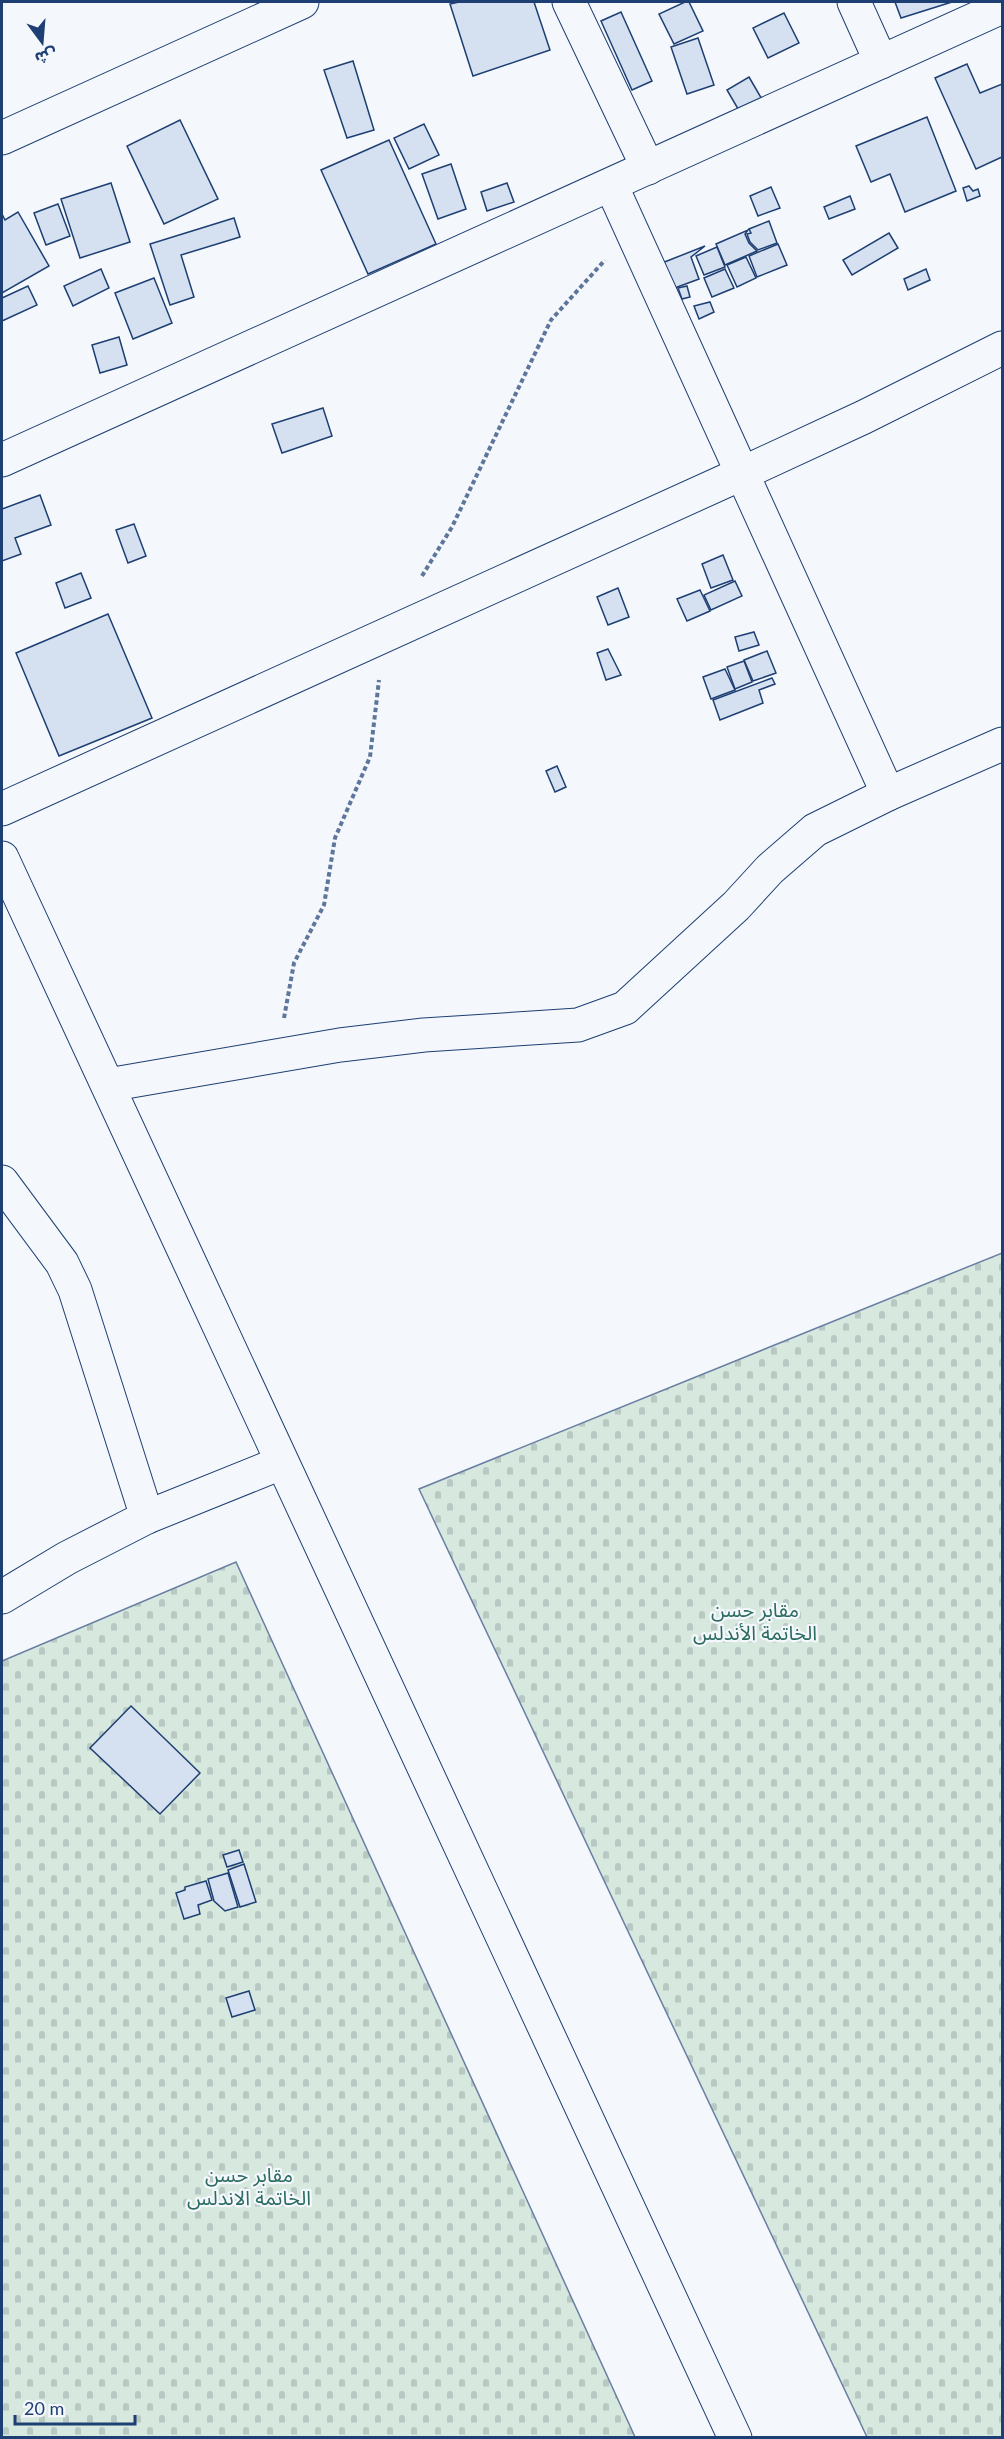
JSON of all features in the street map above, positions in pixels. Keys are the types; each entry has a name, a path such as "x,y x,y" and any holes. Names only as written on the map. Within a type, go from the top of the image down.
{"street":[{"path":"569,2 648,168"},
{"path":"854,2 882,62"},
{"path":"2,138 285,5"},
{"path":"2,460 1002,7"},
{"path":"610,185 888,794"},
{"path":"2,809 743,474 1002,348"},
{"path":"108,1085 340,1045 424,1035 578,1025 625,1008 736,906 770,869 815,830 888,794 1002,744"},
{"path":"2,858 280,1463 735,2438"},
{"path":"2,1182 62,1263 75,1290 147,1517"},
{"path":"2,1596 67,1558 147,1517 280,1463"}],"green space":[{"name":"مقابر حسن الخاتمة الأندلس","path":"1002,1253 1002,2437 867,2437 419,1489"},
{"name":"مقابر حسن الخاتمة الاندلس","path":"236,1562 635,2437 2,2438 2,1661"}],"building":[{"path":"534,2 550,50 473,76 450,4"},
{"path":"689,2 703,31 674,44 659,14"},
{"path":"895,2 952,2 901,18"},
{"path":"621,12 652,81 632,90 601,21"},
{"path":"784,13 799,43 768,58 753,28"},
{"path":"698,38 714,85 687,94 671,47"},
{"path":"353,61 374,130 347,138 324,70"},
{"path":"967,64 980,93 1002,84 1002,157 976,169 935,78"},
{"path":"749,77 763,101 741,114 727,90"},
{"path":"927,117 956,191 905,212 890,174 871,182 856,146"},
{"path":"180,120 218,199 164,224 127,146"},
{"path":"424,124 439,155 409,169 394,138"},
{"path":"389,140 436,244 368,274 321,170"},
{"path":"451,164 466,209 438,219 422,174"},
{"path":"111,183 130,242 80,258 61,199"},
{"path":"507,183 514,202 487,211 481,192"},
{"path":"969,186 973,191 978,189 980,196 967,201 963,188"},
{"path":"771,187 780,208 758,216 750,196"},
{"path":"850,196 855,209 829,219 824,207"},
{"path":"58,204 70,236 46,245 34,213"},
{"path":"18,212 49,266 2,293 2,214 5,220"},
{"path":"234,218 240,237 181,255 194,297 170,305 150,244"},
{"path":"769,221 777,243 758,250 750,242 747,234 751,233 749,229"},
{"path":"748,230 745,234 749,243 757,251 725,265 716,244"},
{"path":"889,233 898,248 852,275 843,260"},
{"path":"778,244 787,265 757,277 749,256"},
{"path":"705,246 691,257 699,279 672,289 662,263"},
{"path":"717,247 725,267 704,275 696,256"},
{"path":"746,257 756,278 737,287 727,265"},
{"path":"101,269 109,288 73,306 64,286"},
{"path":"725,269 734,288 712,297 704,278"},
{"path":"926,269 930,280 908,290 904,279"},
{"path":"154,278 172,323 133,339 115,293"},
{"path":"28,286 37,305 2,321 2,298"},
{"path":"687,286 690,297 682,299 678,288"},
{"path":"710,302 714,312 699,319 694,306"},
{"path":"119,337 127,365 100,373 92,345"},
{"path":"323,408 332,436 282,453 272,424"},
{"path":"40,495 51,525 15,538 21,554 2,561 2,509"},
{"path":"134,524 146,556 128,563 116,530"},
{"path":"723,555 733,580 711,588 702,564"},
{"path":"81,573 91,598 65,608 56,583"},
{"path":"735,581 742,596 711,610 704,595"},
{"path":"618,588 629,617 608,625 597,597"},
{"path":"700,590 710,611 687,621 677,599"},
{"path":"108,614 152,718 59,756 16,653"},
{"path":"754,632 759,645 739,651 735,637"},
{"path":"608,649 621,675 606,680 597,653"},
{"path":"767,651 776,673 753,681 744,660"},
{"path":"744,661 752,682 735,689 727,667"},
{"path":"725,669 735,690 711,699 703,677"},
{"path":"772,678 775,684 759,690 763,703 720,720 713,700"},
{"path":"557,766 566,787 555,792 546,771"},
{"path":"131,1706 200,1773 160,1814 90,1748"},
{"path":"239,1850 243,1862 227,1867 223,1855"},
{"path":"244,1864 256,1902 240,1907 228,1870"},
{"path":"228,1873 238,1907 225,1911 214,1901 208,1879"},
{"path":"206,1881 212,1900 198,1905 200,1914 184,1919 176,1893 185,1890 185,1887"},
{"path":"249,1991 255,2010 232,2017 226,1998"}]}
